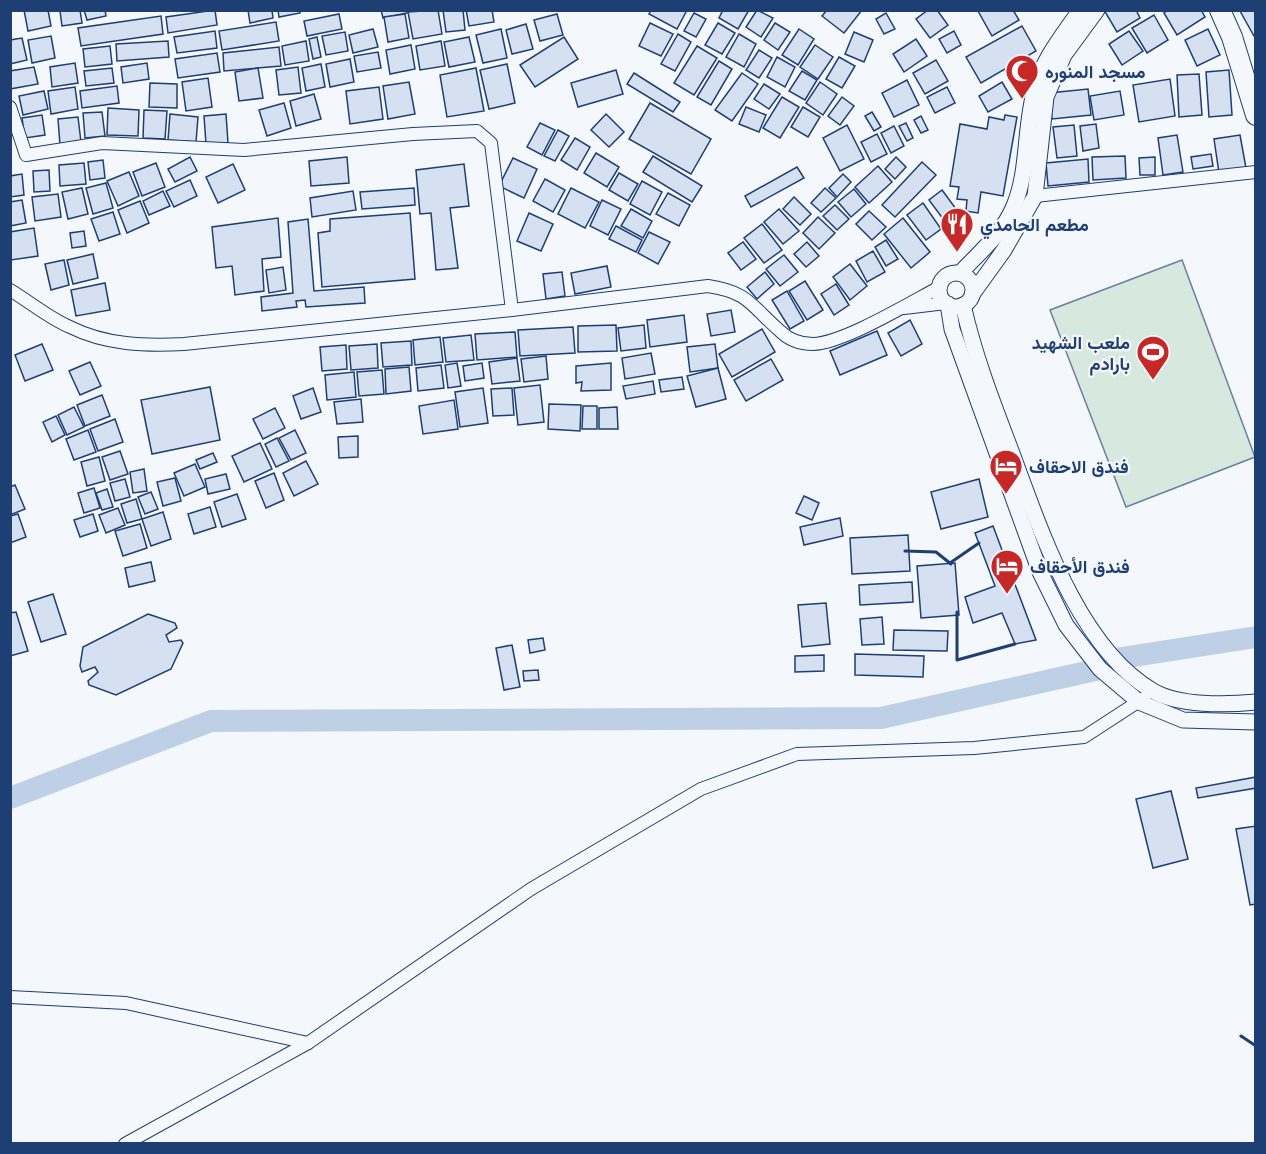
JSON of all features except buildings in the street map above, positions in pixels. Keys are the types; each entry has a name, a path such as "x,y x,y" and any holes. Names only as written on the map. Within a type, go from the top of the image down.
{"highway":[{"path":"1220,10 1232,37 1256,114"}],"street":[{"path":"1080,10 1038,77 1032,100 1020,188 1014,207 994,238 960,273 946,276 940,287 940,293 958,301 1040,572 1066,625 1100,669 1139,702 1183,720 1256,722"},
{"path":"903,308 958,301 1004,250 1035,196 1046,98 1064,55 1097,10"},
{"path":"10,107 26,155 102,143 244,150 413,134 477,131 491,143 512,310"},
{"path":"1035,196 1256,172"},
{"path":"958,301 972,283 960,273"},
{"path":"10,290 69,327 105,341 147,345 184,344 512,310 708,286 730,289 743,295 786,336 805,344 815,344 825,342 903,308 940,287"},
{"path":"1005,456 1054,564 1082,617 1114,659 1153,691 1195,702 1256,702"},
{"path":"125,1143 308,1043 531,890 701,789 797,754 974,748 1084,737 1153,691"},
{"path":"10,997 126,1004 308,1043"}],"shaded area":[{"name":"ملعب الشهيد بارادم","path":"1182,260 1255,457 1126,507 1050,310"}],"waterway":[{"path":"10,798 211,721 881,718 1100,669 1115,659 1256,637"}],"wall":[{"path":"950,563 979,543"},
{"path":"905,551 936,552 951,564"},
{"path":"957,612 957,660 1015,644"},
{"path":"1241,1036 1256,1046"}],"place":[{"name":"مسجد المنوره","path":"1022,100"},
{"name":"مطعم الحامدي","path":"957,253"},
{"name":"ملعب الشهيد بارادم","path":"1153,381"},
{"name":"فندق الاحقاف","path":"1006,495"},
{"name":"فندق الأحقاف","path":"1007,595"}]}
